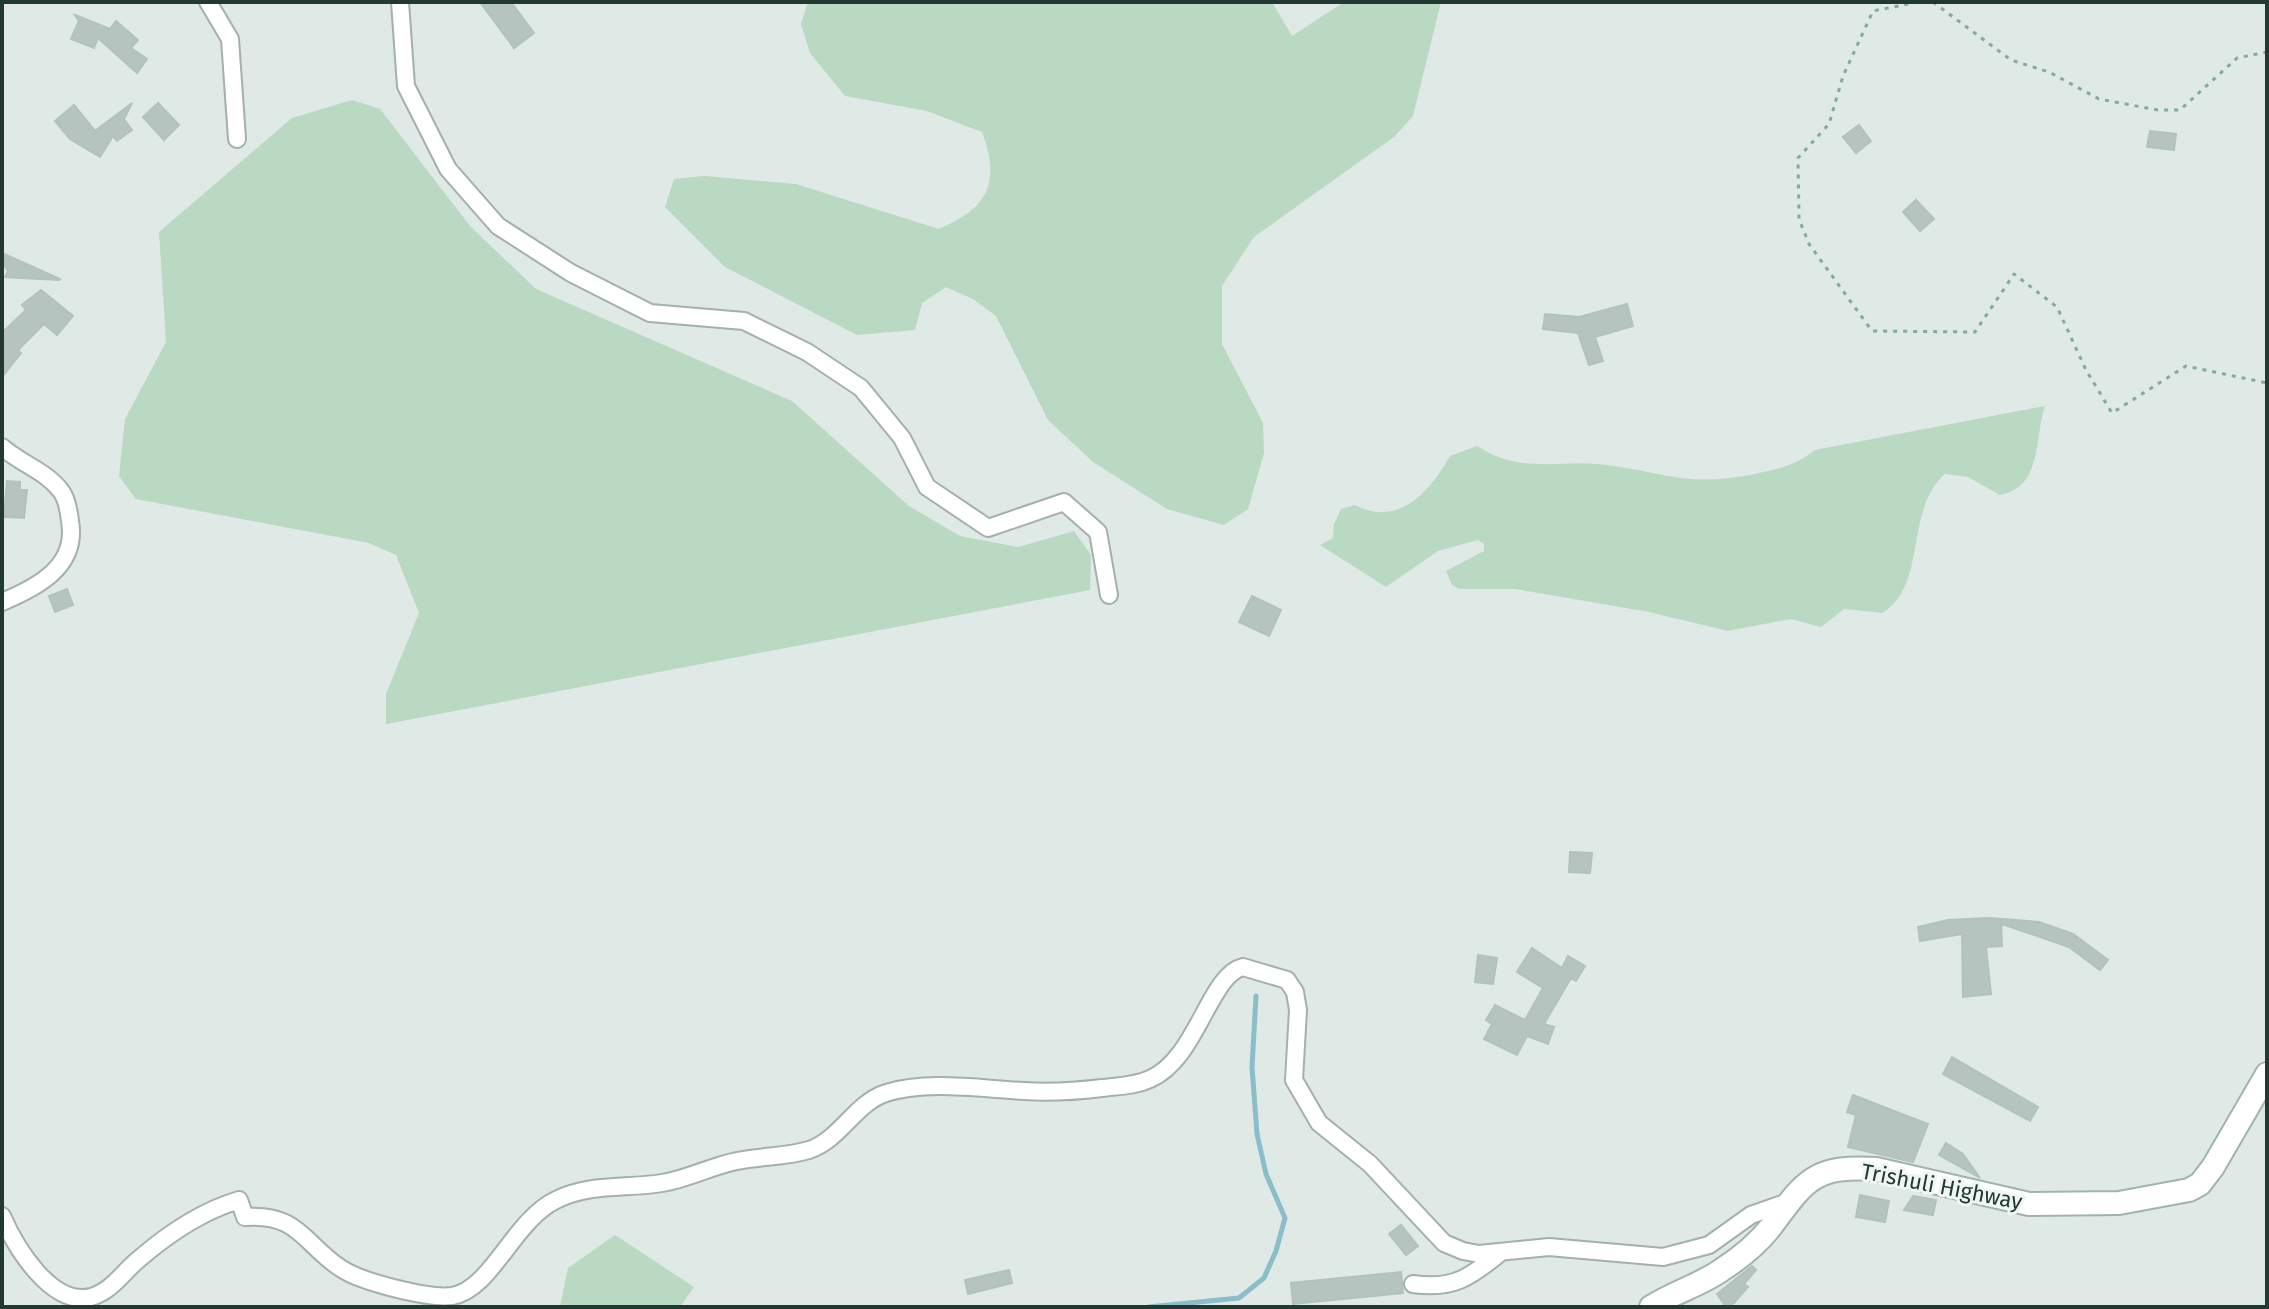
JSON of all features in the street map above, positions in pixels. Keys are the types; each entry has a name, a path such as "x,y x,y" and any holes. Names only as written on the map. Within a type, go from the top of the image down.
{"street":[{"path":"208,2 230,39 237,139"},
{"path":"400,2 406,86 448,169 498,226 571,273 650,313 744,321 807,352 861,388 902,438 927,487 988,528 1064,502 1098,532 1109,595"},
{"path":"2,447 38,469 63,493 73,534 64,564 44,581 2,602"},
{"path":"2,1216 38,1271 62,1293 78,1299 109,1289 165,1238 220,1205 239,1200 245,1217 268,1217 293,1225 335,1264 351,1273 425,1294 456,1295 479,1284 531,1217 559,1198 601,1187 665,1183 735,1161 810,1150 829,1141 882,1095 943,1088 1065,1091 1151,1079 1168,1067 1192,1040 1224,978 1243,967 1287,980 1295,992 1298,1010 1294,1080 1319,1123 1370,1164 1444,1243 1463,1251 1501,1252 1549,1247 1663,1257 1709,1245 1751,1215 1785,1203"},
{"name":"Trishuli Highway","path":"1651,1307 1721,1271 1760,1239 1794,1192 1822,1173 1854,1167 1894,1172 2029,1204 2119,1203 2189,1190 2200,1184 2213,1167 2267,1074"},
{"path":"1413,1284 1437,1288 1450,1285 1501,1252"}],"path":[{"path":"1918,2 1873,11 1843,76 1829,124 1798,158 1799,219 1809,244 1872,331 1975,332 2014,274 2057,307 2086,370 2112,413 2186,366 2267,383"},
{"path":"1933,2 2011,60 2049,72 2099,99 2158,110 2180,110 2237,58 2267,52"}],"green space":[{"path":"808,2 1272,2 1292,36 1344,2 1441,2 1413,116 1394,137 1254,237 1222,286 1222,344 1263,423 1264,453 1248,509 1224,525 1167,509 1093,462 1048,420 996,316 973,299 946,287 922,303 915,330 857,335 725,267 665,207 674,179 704,176 796,184 939,229 956,221 979,203 990,180 988,150 982,132 927,111 845,96 810,53 801,24"},
{"path":"352,100 380,109 470,226 536,289 792,401 909,506 960,536 1018,547 1074,531 1091,555 1090,590 386,724 386,694 419,613 396,555 369,543 136,499 119,476 125,419 166,342 159,232 292,118"},
{"path":"2045,406 2034,460 2024,482 2000,495 1968,477 1945,474 1932,489 1924,507 1911,566 1896,601 1882,613 1844,609 1821,627 1791,619 1728,631 1649,612 1516,589 1459,589 1452,585 1446,571 1484,551 1484,544 1478,540 1438,551 1386,587 1320,545 1333,538 1334,524 1341,509 1355,505 1371,511 1399,509 1423,493 1450,456 1477,446 1493,455 1525,463 1607,465 1682,478 1716,479 1781,467 1815,450"},
{"path":"615,1235 694,1287 680,1307 560,1307 568,1268"}],"building":[{"path":"480,2 511,2 534,33 514,48"},
{"path":"75,15 110,29 116,21 138,40 131,48 147,59 137,73 98,38 94,48 71,39 79,21"},
{"path":"132,103 124,119 132,130 117,141 113,136 100,157 70,139 55,121 74,105 95,131"},
{"path":"158,103 179,125 164,140 143,117"},
{"path":"1859,125 1871,141 1856,153 1843,137"},
{"path":"2150,131 2176,134 2174,150 2147,147"},
{"path":"1916,200 1934,219 1920,231 1903,212"},
{"path":"2,253 60,279 5,277 8,271 2,262"},
{"path":"41,290 73,316 57,335 44,324 18,350 21,353 2,377 2,333 26,310 22,305"},
{"path":"1627,304 1633,326 1595,337 1603,361 1589,365 1578,333 1543,329 1545,314 1579,317"},
{"path":"7,481 20,482 20,490 27,490 24,518 4,517"},
{"path":"67,589 73,605 55,612 49,596"},
{"path":"1252,596 1281,610 1269,636 1239,622"},
{"path":"1570,852 1592,853 1590,873 1569,872"},
{"path":"2001,919 2002,946 1986,947 1991,994 1963,997 1962,934 1920,941 1918,927 1948,920"},
{"path":"2003,919 2039,922 2073,934 2108,960 2100,970 2069,947 2002,924"},
{"path":"1532,948 1562,968 1568,956 1585,966 1576,981 1571,978 1544,1024 1554,1027 1548,1044 1527,1036 1517,1055 1484,1039 1492,1024 1486,1020 1495,1005 1525,1020 1543,988 1517,972"},
{"path":"1478,955 1497,958 1493,984 1475,982"},
{"path":"1952,1057 2038,1107 2030,1121 1943,1074"},
{"path":"1853,1095 1928,1124 1913,1162 1848,1147 1856,1115 1847,1112"},
{"path":"1946,1143 1963,1154 1980,1178 1939,1155"},
{"path":"1860,1195 1889,1201 1885,1222 1856,1217"},
{"path":"1913,1196 1936,1200 1933,1215 1904,1210"},
{"path":"1401,1225 1418,1246 1406,1255 1389,1234"},
{"path":"1752,1266 1756,1270 1744,1284 1748,1287 1734,1303 1726,1307 1717,1294"},
{"path":"1009,1270 1012,1283 968,1294 965,1280"},
{"path":"1401,1272 1403,1293 1293,1304 1291,1283"}],"waterway":[{"path":"1148,1307 1239,1298 1264,1278 1276,1251 1285,1218 1266,1174 1257,1134 1252,1067 1256,996"}]}
